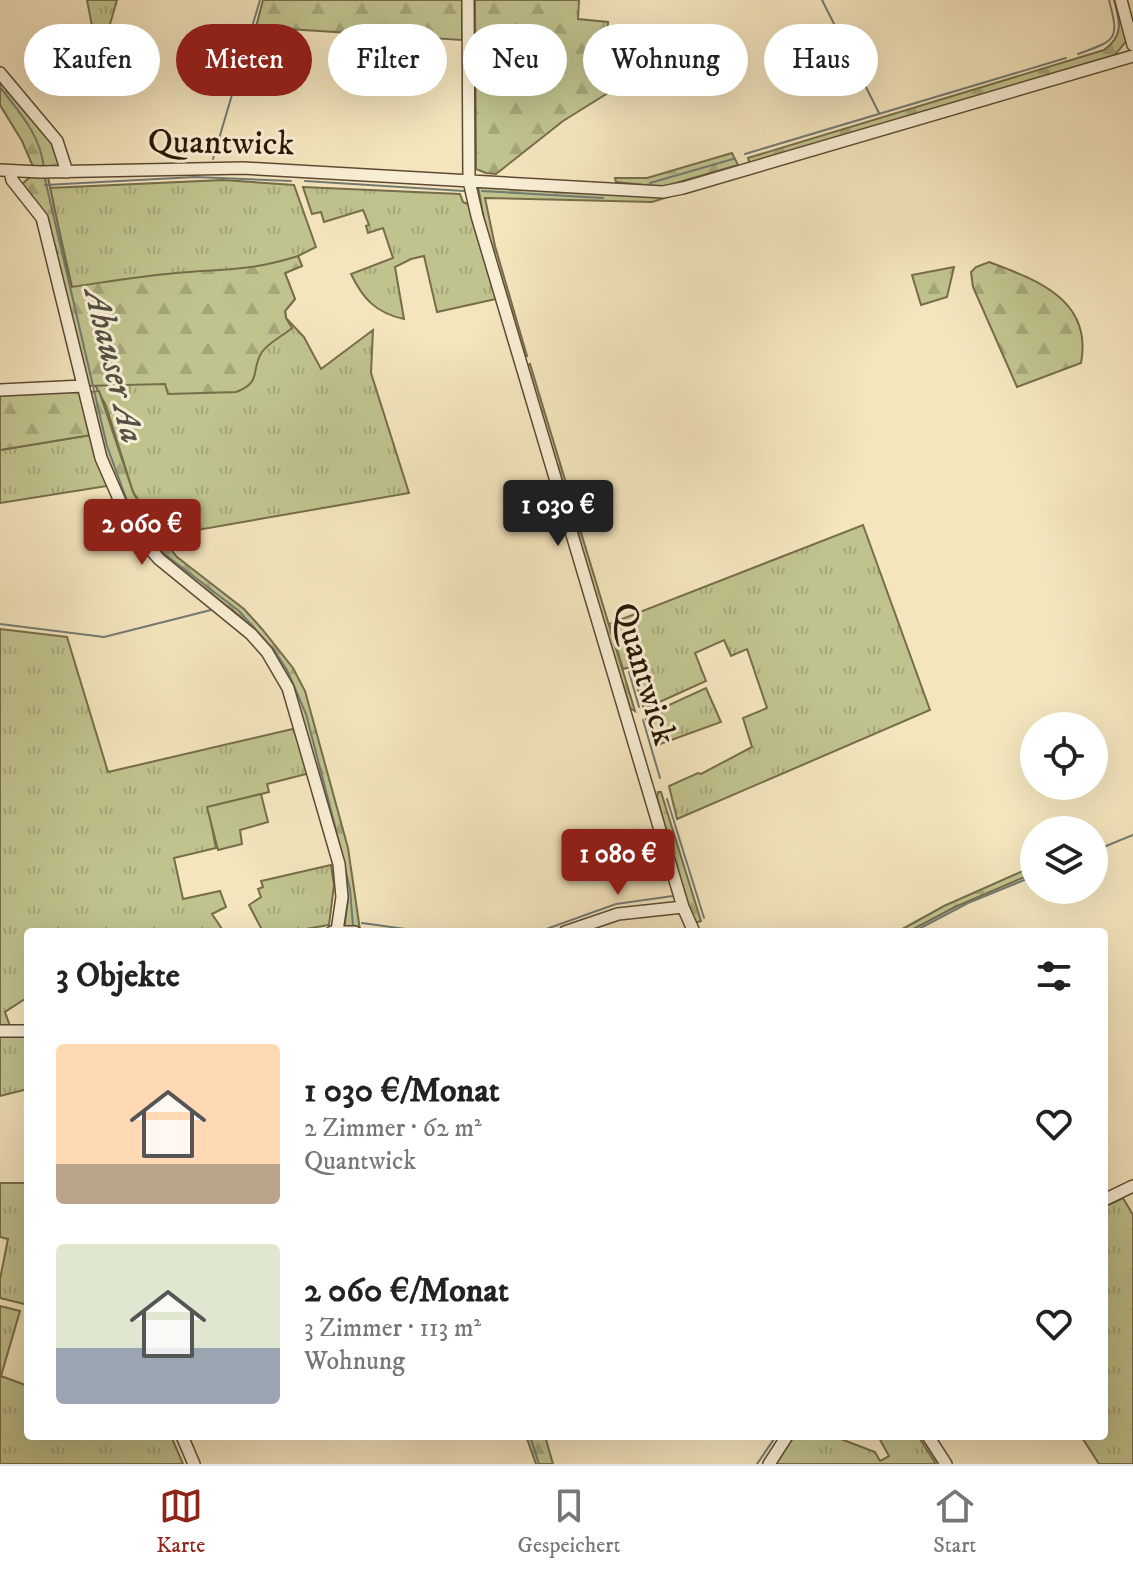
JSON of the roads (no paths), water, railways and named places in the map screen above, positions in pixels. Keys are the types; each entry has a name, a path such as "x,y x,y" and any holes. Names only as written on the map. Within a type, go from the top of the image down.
{"street":[{"name":"Quantwick","path":"468,0 469,181 485,247 683,907 692,928"},
{"path":"1121,0 1133,45"},
{"name":"Quantwick","path":"5,171 230,167 640,191 683,188 1133,56"},
{"path":"0,73 57,141 67,172"},
{"path":"5,171 42,218 107,475 136,533 173,572 251,634 272,660 288,688 339,864 342,897 335,928"},
{"path":"0,390 83,386"},
{"path":"577,928 618,914 683,907"},
{"path":"0,1031 24,1031"},
{"path":"1108,1198 1133,1186"},
{"path":"184,1440 194,1464"},
{"path":"769,1464 784,1440"},
{"path":"931,1440 946,1464"}],"waterway":[{"path":"213,159 260,0"},
{"path":"822,0 879,113"},
{"path":"1078,54 1112,37 1114,24 1109,0"},
{"path":"745,154 1066,58"},
{"name":"Ahauser Aa","path":"0,87 34,135 44,169"},
{"path":"650,183 733,159"},
{"name":"Ahauser Aa","path":"44,175 107,446 126,498 163,553 239,611 274,650 287,670 306,714 334,822 350,889 353,926"},
{"path":"45,185 195,177 291,181"},
{"path":"305,181 464,191"},
{"path":"482,191 603,198"},
{"path":"0,624 104,637 211,610"},
{"path":"629,672 639,707"},
{"path":"643,720 660,778"},
{"path":"667,799 704,918"},
{"path":"1108,845 1133,835"},
{"path":"921,928 968,903 1020,882"},
{"path":"549,928 616,904 673,896"},
{"path":"362,923 398,928"},
{"name":"Ahauser Aa","path":"531,1440 539,1464"},
{"path":"757,1464 773,1440"},
{"path":"924,1440 939,1464"}]}
